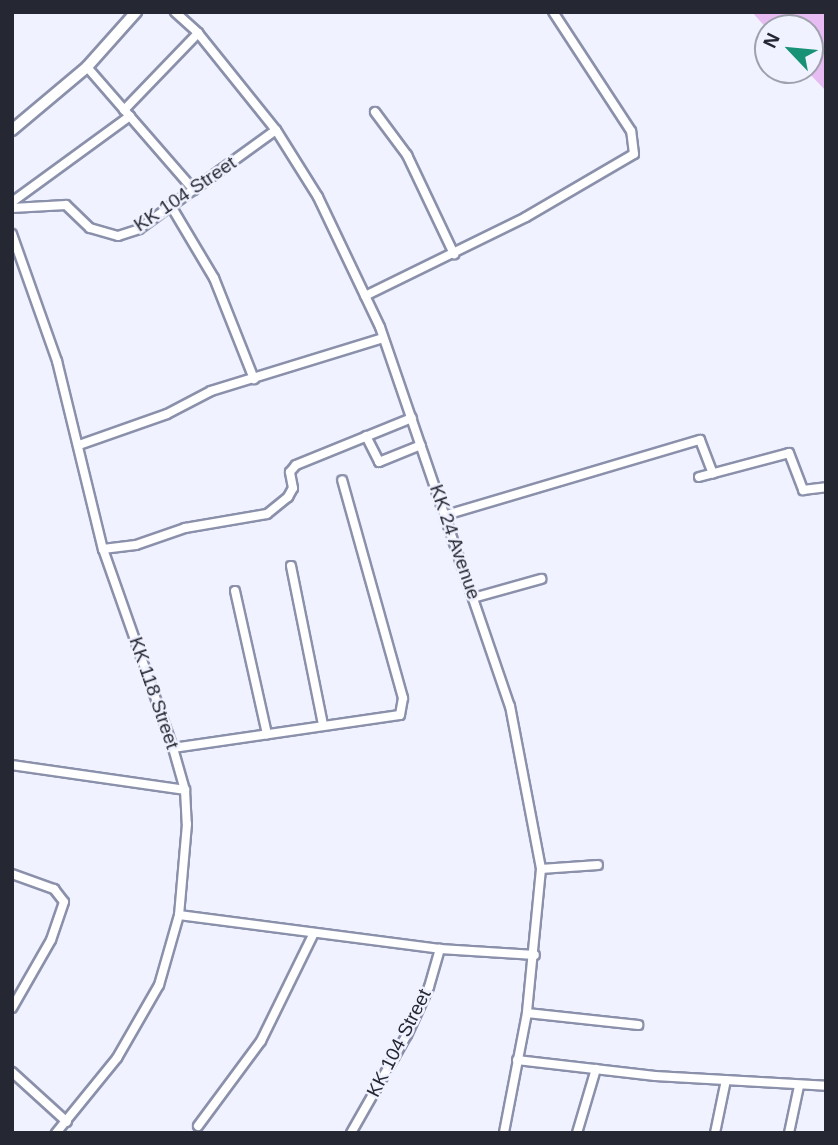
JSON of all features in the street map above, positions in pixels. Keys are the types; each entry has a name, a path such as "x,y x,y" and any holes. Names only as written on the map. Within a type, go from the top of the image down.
{"street":[{"path":"12,130 87,67 136,12"},
{"name":"KK 24 Avenue","path":"175,12 198,33 276,130 318,197 383,338 510,706 541,869 535,955 527,1013 504,1133"},
{"path":"365,296 454,254 634,154 631,131 553,12"},
{"path":"12,202 127,113 198,33"},
{"path":"87,67 194,190"},
{"path":"375,112 407,155 454,254"},
{"name":"KK 104 Street","path":"12,208 66,205 90,228 118,236 139,229 276,130"},
{"path":"171,206 214,278 254,379"},
{"name":"KK 118 Street","path":"12,234 57,361 103,549 173,748 185,790 186,874 179,915 144,1017 63,1129"},
{"path":"79,445 167,414 211,391 383,338"},
{"path":"103,549 136,545 184,528 267,514 288,496 291,468 412,418"},
{"path":"366,436 379,462 421,445"},
{"path":"446,515 700,440 713,474"},
{"path":"699,477 789,453 803,490 826,486"},
{"path":"173,748 393,718 403,710 342,480"},
{"path":"291,566 323,726"},
{"path":"473,598 541,579"},
{"path":"234,591 267,734"},
{"path":"12,765 185,790"},
{"path":"541,869 598,865"},
{"path":"12,874 54,889 64,902 51,940 12,1007"},
{"path":"179,915 440,949 535,955"},
{"path":"198,1126 261,1041 314,933"},
{"name":"KK 104 Street","path":"351,1133 407,1035 429,987 440,949"},
{"path":"527,1013 638,1025"},
{"path":"517,1060 726,1080 826,1086"},
{"path":"577,1133 596,1069"},
{"path":"12,1072 63,1129"},
{"path":"715,1133 726,1080"},
{"path":"789,1133 799,1086"}],"shaded area":[{"path":"752,12 826,12 826,91 819,84 824,84 824,14 754,14"}]}
